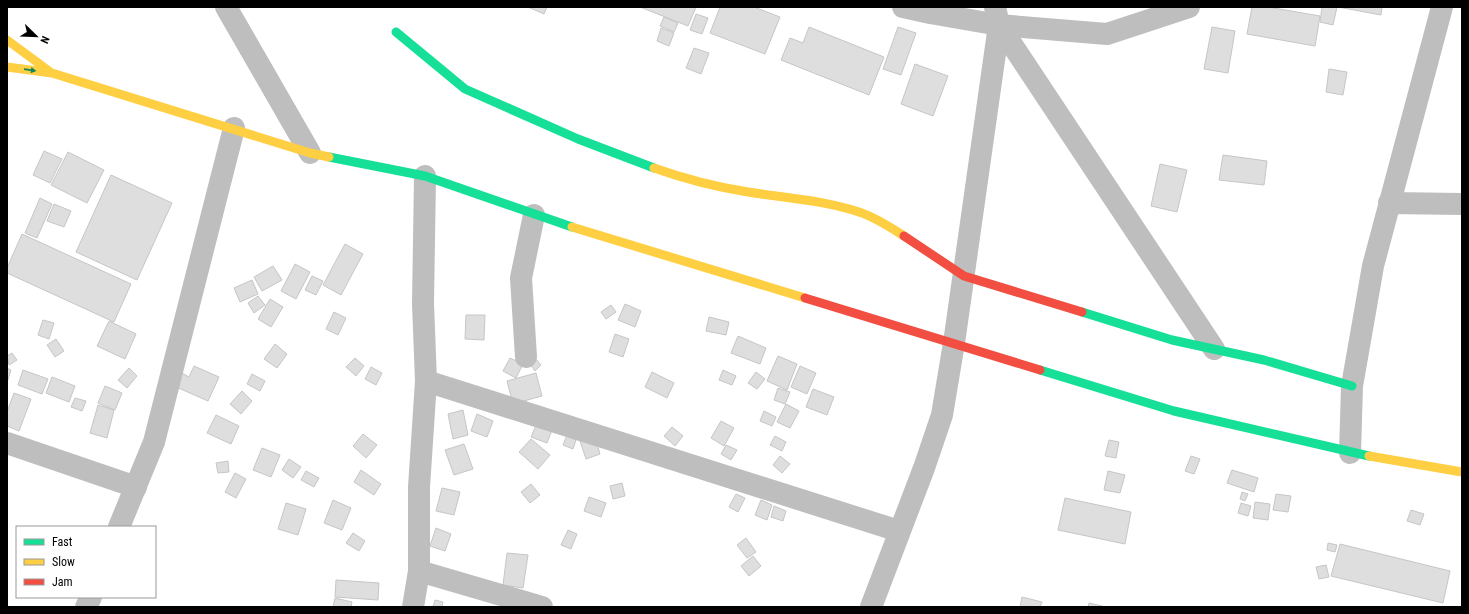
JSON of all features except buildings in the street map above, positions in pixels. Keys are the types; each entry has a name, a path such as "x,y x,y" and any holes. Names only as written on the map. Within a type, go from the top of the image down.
{"main road":[{"path":"396,32 465,89 578,139 681,178 748,192 800,198 859,212 889,226 964,276 1172,340 1264,360 1352,386"},
{"path":"7,40 52,73"},
{"path":"7,67 52,73 310,152 424,176 534,215 1174,411 1350,453 1462,472"}],"street":[{"path":"226,7 310,152"},
{"path":"903,7 930,13 997,16 1107,34 1188,7"},
{"path":"1350,453 1352,386 1373,266 1442,7"},
{"path":"871,607 924,468 942,415 964,276 997,16"},
{"path":"997,16 1214,349"},
{"path":"119,526 154,442 234,128"},
{"path":"413,607 418,570 418,487 426,381 422,304 424,176"},
{"path":"1389,203 1462,204"},
{"path":"526,357 521,278 534,215"},
{"path":"426,381 899,531"},
{"path":"7,443 136,487"},
{"path":"418,570 542,607"},
{"path":"86,607 90,598"}],"traffic: fast":[{"path":"396,32 465,89 578,139 654,168"},
{"path":"329,157 425,176 572,227"},
{"path":"1082,312 1172,340 1264,360 1352,386"},
{"path":"1040,370 1174,411 1369,456"}],"traffic: slow":[{"path":"7,40 49,71"},
{"path":"7,67 52,73 310,153 329,157"},
{"path":"654,168 724,188 818,202 845,208 859,212 882,222 904,236"},
{"path":"572,227 805,298"},
{"path":"1369,456 1462,472"}],"traffic: jam":[{"path":"904,236 964,276 1082,312"},
{"path":"805,298 1040,370"}]}
